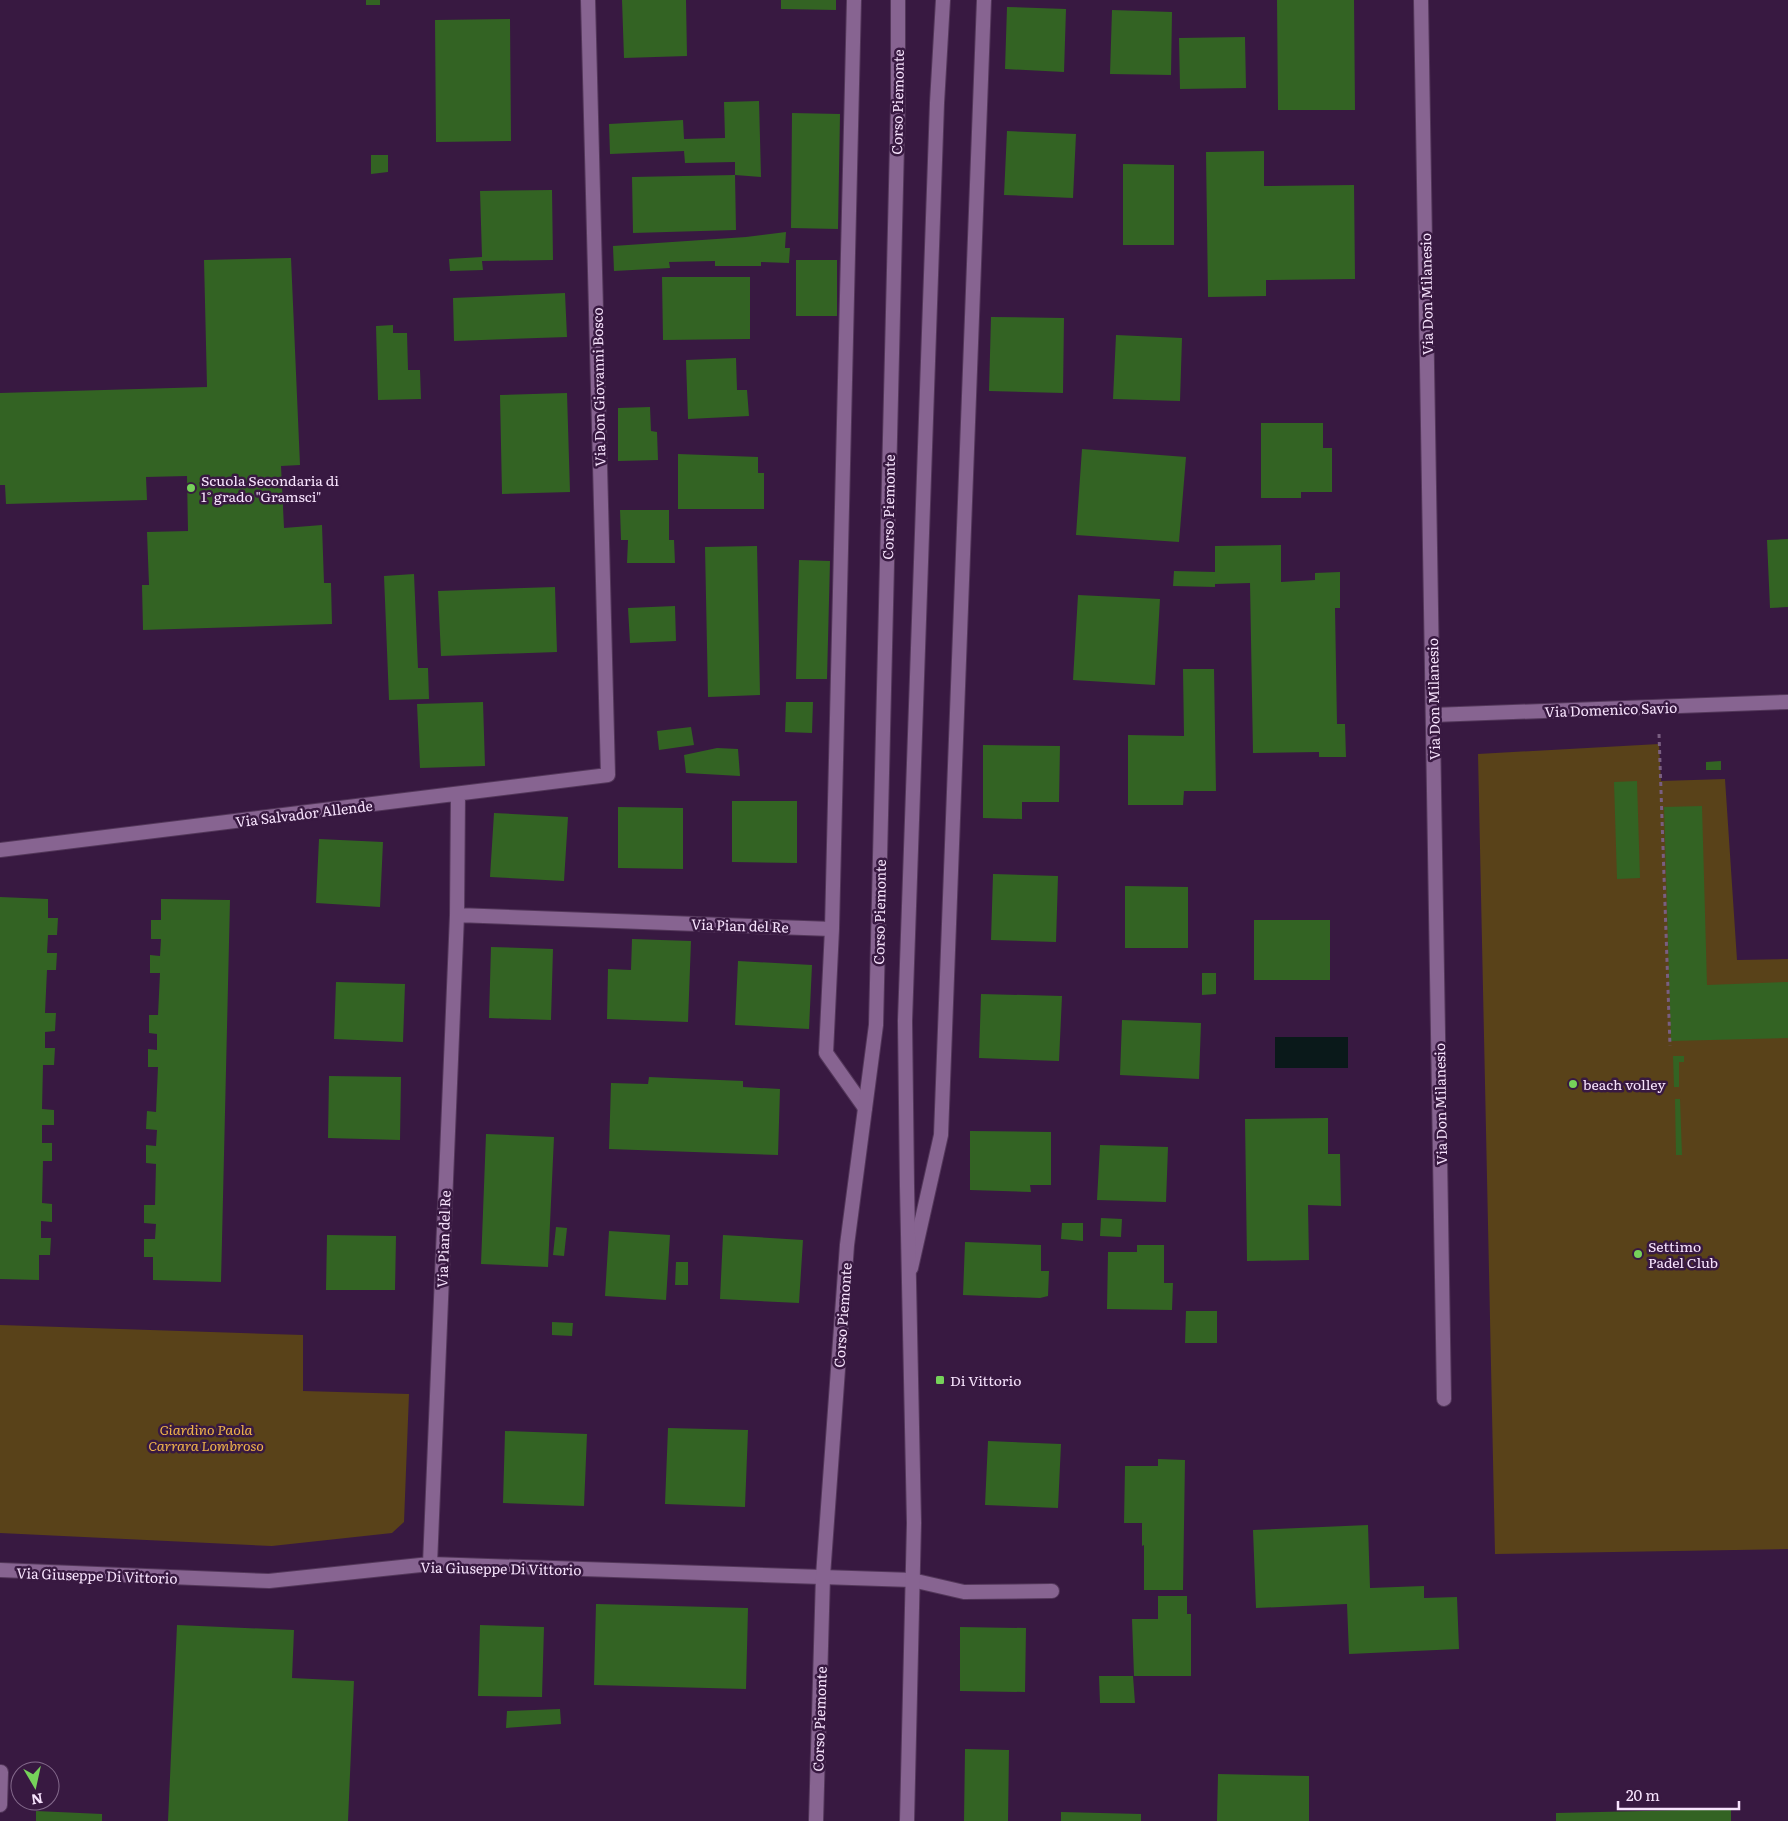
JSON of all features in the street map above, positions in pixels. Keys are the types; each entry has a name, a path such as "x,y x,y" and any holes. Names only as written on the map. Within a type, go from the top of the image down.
{"street":[{"name":"Via Don Giovanni Bosco","path":"588,0 608,775"},
{"path":"854,0 832,929 826,1053 865,1108"},
{"name":"Corso Piemonte","path":"816,1821 824,1576 847,1245 876,1025 898,102 898,0"},
{"path":"907,1821 914,1523 905,1021 937,103 943,0"},
{"path":"910,1274 941,1134 984,0"},
{"name":"Via Don Milanesio","path":"1421,0 1444,1399"},
{"name":"Via Domenico Savio","path":"1433,715 1788,702"},
{"name":"Via Salvador Allende","path":"0,850 608,775"},
{"name":"Via Pian del Re","path":"430,1564 457,915 458,794"},
{"name":"Via Pian del Re","path":"457,915 832,929"},
{"name":"Via Giuseppe Di Vittorio","path":"0,1570 269,1582 430,1564 824,1576 912,1580 964,1592 1052,1591"},
{"path":"0,1805 2,1772"}],"path":[{"path":"1658,707 1670,1046"}],"green space":[{"name":"Settimo Padel Club","path":"1659,744 1661,781 1725,779 1737,960 1788,959 1788,1549 1495,1554 1478,754"},
{"name":"Giardino Paola Carrara Lombroso","path":"0,1325 303,1335 303,1391 409,1394 404,1522 392,1533 272,1546 0,1533"}],"shaded area":[{"path":"1275,1037 1348,1037 1348,1068 1275,1068"}],"building":[{"path":"366,0 380,0 380,5 366,5"},
{"path":"622,0 686,0 687,56 624,58"},
{"path":"781,0 836,0 836,10 781,9"},
{"path":"1277,0 1354,0 1355,110 1278,110"},
{"path":"1007,7 1066,9 1064,72 1005,69"},
{"path":"1112,10 1172,12 1171,75 1110,74"},
{"path":"510,19 511,141 436,142 435,20"},
{"path":"1245,37 1246,88 1180,89 1179,38"},
{"path":"759,101 761,177 735,175 735,162 685,163 684,151 610,154 609,124 683,120 684,139 725,138 724,102"},
{"path":"792,113 840,114 838,229 791,228"},
{"path":"1007,131 1076,134 1073,198 1004,195"},
{"path":"1264,151 1264,186 1354,185 1355,279 1266,280 1266,296 1208,297 1206,152"},
{"path":"371,155 388,155 388,172 371,174"},
{"path":"1123,164 1174,165 1174,245 1123,245"},
{"path":"735,175 736,230 633,233 632,177"},
{"path":"552,190 553,260 482,261 483,270 450,271 449,259 482,257 480,191"},
{"path":"786,232 785,248 790,248 789,263 761,262 761,266 715,266 715,261 669,262 670,268 614,271 613,246 746,237"},
{"path":"291,258 300,465 281,466 284,528 322,525 324,583 331,583 332,624 143,630 142,585 149,585 147,532 188,531 187,476 146,477 147,500 6,504 5,485 0,485 0,393 207,387 204,260"},
{"path":"796,260 837,260 837,316 796,316"},
{"path":"662,277 750,277 750,339 663,340"},
{"path":"565,293 567,337 454,341 453,298"},
{"path":"991,317 1064,318 1063,393 989,391"},
{"path":"393,325 393,333 407,333 408,370 420,370 421,399 378,400 376,326"},
{"path":"1116,335 1182,338 1180,401 1113,399"},
{"path":"736,358 737,390 747,390 749,416 688,419 686,360"},
{"path":"567,393 570,492 502,494 500,395"},
{"path":"650,407 651,431 657,432 658,460 618,461 618,408"},
{"path":"1261,423 1323,423 1323,448 1332,448 1332,492 1301,492 1301,498 1261,498"},
{"path":"1082,449 1186,457 1179,542 1076,535"},
{"path":"678,454 758,457 758,473 764,473 764,509 678,509"},
{"path":"620,510 669,510 669,540 674,540 675,563 627,563 628,540 621,540"},
{"path":"1788,539 1788,607 1770,608 1767,540"},
{"path":"1281,545 1281,582 1315,580 1315,573 1340,572 1340,608 1335,608 1337,724 1345,724 1346,757 1319,757 1319,752 1253,753 1250,583 1215,584 1215,587 1173,586 1174,571 1215,572 1215,546"},
{"path":"757,546 760,695 708,697 705,547"},
{"path":"799,560 830,561 827,679 796,679"},
{"path":"414,574 418,668 428,668 429,699 389,700 384,576"},
{"path":"555,587 557,652 441,656 438,591"},
{"path":"1078,595 1160,599 1155,685 1073,680"},
{"path":"675,606 676,641 630,643 628,608"},
{"path":"1183,669 1214,669 1216,791 1184,791 1183,805 1128,805 1128,735 1184,736"},
{"path":"483,702 485,766 420,768 417,704"},
{"path":"786,702 813,702 812,733 785,732"},
{"path":"691,727 694,745 659,750 657,731"},
{"path":"983,745 1060,746 1059,802 1022,802 1022,819 983,818"},
{"path":"717,748 738,749 740,776 686,773 684,755"},
{"path":"1721,761 1721,770 1706,770 1706,762"},
{"path":"1637,781 1640,878 1617,879 1614,782"},
{"path":"732,801 797,801 797,863 732,862"},
{"path":"1702,806 1707,985 1788,982 1788,1038 1671,1041 1664,807"},
{"path":"618,807 683,808 683,869 618,868"},
{"path":"494,813 568,817 564,881 490,877"},
{"path":"319,839 383,842 380,907 316,903"},
{"path":"993,874 1058,876 1056,942 991,940"},
{"path":"1125,886 1188,887 1188,948 1125,948"},
{"path":"0,897 48,899 48,918 58,918 57,935 48,935 47,953 57,953 56,970 47,970 45,1013 56,1013 55,1031 45,1032 45,1048 55,1048 54,1065 43,1065 42,1109 54,1110 54,1125 42,1125 42,1143 52,1143 52,1161 43,1161 42,1203 52,1204 52,1222 41,1221 41,1238 51,1238 50,1255 39,1255 39,1280 0,1279"},
{"path":"161,899 230,900 221,1282 153,1280 153,1257 144,1257 144,1239 155,1239 156,1224 144,1223 144,1205 155,1205 156,1164 146,1163 146,1145 156,1146 157,1130 146,1129 147,1111 156,1112 158,1067 148,1067 148,1049 157,1050 157,1034 149,1033 149,1015 158,1015 160,973 150,973 150,955 160,956 161,939 151,939 151,920 161,920"},
{"path":"1254,920 1330,920 1330,980 1254,980"},
{"path":"632,939 691,941 688,1022 607,1019 608,969 631,970"},
{"path":"491,947 553,949 551,1020 489,1018"},
{"path":"738,961 812,965 809,1029 735,1025"},
{"path":"1202,973 1216,973 1216,994 1202,995"},
{"path":"336,982 405,984 403,1042 334,1039"},
{"path":"981,994 1062,996 1059,1061 979,1058"},
{"path":"1122,1020 1201,1023 1199,1079 1120,1075"},
{"path":"1673,1056 1684,1056 1684,1062 1679,1062 1679,1087 1674,1087"},
{"path":"329,1076 401,1077 400,1140 328,1138"},
{"path":"649,1077 743,1081 743,1087 780,1089 778,1155 609,1149 611,1083 648,1084"},
{"path":"1675,1099 1680,1099 1682,1155 1676,1155"},
{"path":"1328,1118 1328,1154 1340,1154 1341,1206 1308,1205 1309,1260 1247,1261 1245,1119"},
{"path":"970,1131 1051,1132 1051,1185 1030,1185 1031,1192 970,1190"},
{"path":"486,1134 554,1137 548,1267 481,1264"},
{"path":"1100,1145 1168,1147 1166,1202 1097,1200"},
{"path":"1101,1218 1122,1219 1121,1237 1100,1236"},
{"path":"1062,1223 1083,1223 1083,1241 1061,1239"},
{"path":"556,1227 567,1228 564,1256 553,1255"},
{"path":"609,1231 670,1235 666,1300 605,1296"},
{"path":"327,1235 396,1236 395,1290 326,1290"},
{"path":"723,1235 803,1240 799,1303 720,1299"},
{"path":"965,1242 1041,1245 1041,1271 1049,1271 1048,1296 1040,1298 963,1295"},
{"path":"1137,1245 1164,1245 1164,1283 1173,1283 1172,1310 1107,1309 1108,1252 1137,1252"},
{"path":"676,1262 688,1262 688,1285 675,1285"},
{"path":"1186,1311 1217,1311 1217,1343 1185,1343"},
{"path":"552,1322 573,1323 572,1336 552,1335"},
{"path":"668,1428 748,1430 745,1507 665,1504"},
{"path":"505,1431 587,1434 584,1506 503,1503"},
{"path":"988,1441 1061,1444 1058,1508 985,1505"},
{"path":"1158,1459 1185,1460 1183,1590 1144,1590 1142,1523 1124,1523 1125,1466 1158,1466"},
{"path":"1368,1525 1370,1588 1424,1586 1424,1598 1457,1597 1459,1649 1349,1654 1347,1604 1256,1608 1253,1530"},
{"path":"1158,1596 1187,1596 1187,1614 1191,1614 1191,1676 1134,1676 1132,1619 1158,1619"},
{"path":"596,1604 748,1608 746,1689 594,1685"},
{"path":"177,1625 294,1630 292,1678 354,1681 348,1821 168,1821"},
{"path":"480,1625 544,1627 542,1697 478,1696"},
{"path":"960,1627 1026,1628 1025,1692 960,1691"},
{"path":"1099,1676 1133,1676 1135,1703 1100,1703"},
{"path":"560,1709 561,1724 506,1728 507,1711"},
{"path":"965,1749 1009,1750 1008,1821 964,1821"},
{"path":"1218,1774 1309,1776 1309,1821 1217,1821"},
{"path":"1731,1809 1731,1821 1556,1821 1556,1813"},
{"path":"36,1811 102,1814 102,1821 36,1821"},
{"path":"1061,1812 1141,1814 1141,1821 1061,1821"}],"place":[{"name":"Scuola Secondaria di 1° grado \"Gramsci\"","path":"191,488"},
{"name":"beach volley","path":"1573,1084"},
{"name":"Settimo Padel Club","path":"1638,1254"},
{"name":"Di Vittorio","path":"940,1380"}]}
